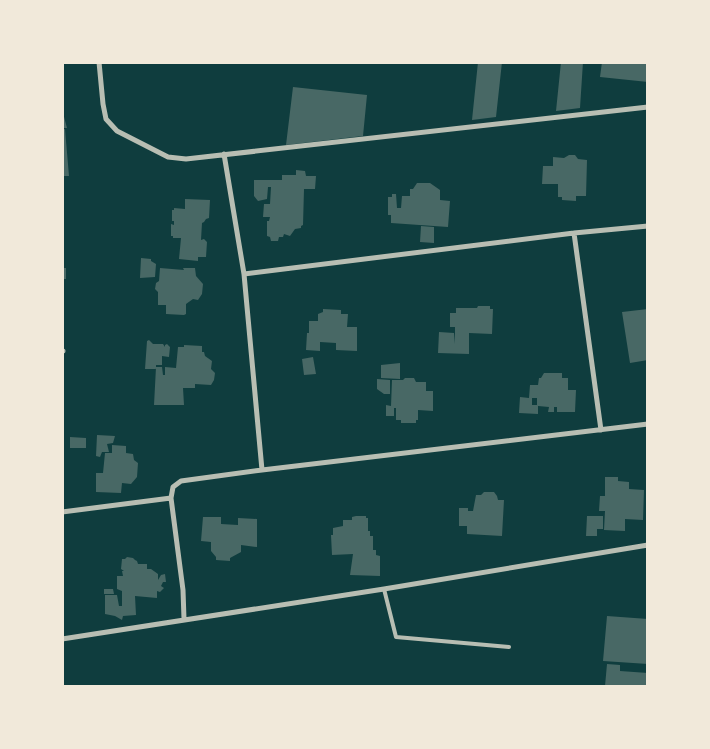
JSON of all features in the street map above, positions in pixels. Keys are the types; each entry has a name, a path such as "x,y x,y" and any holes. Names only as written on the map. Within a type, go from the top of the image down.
{"street":[{"path":"99,62 106,119 117,131 168,157 186,159 648,107"},
{"path":"224,154 244,274 262,470"},
{"path":"244,274 574,233 648,226"},
{"path":"574,233 601,430"},
{"path":"184,619 183,590 170,498 173,487 181,481 648,424"},
{"path":"62,512 170,498"},
{"path":"62,639 384,589 648,545"}],"lane":[{"path":"384,589 396,637 509,647"}],"building":[{"path":"478,62 502,62 496,117 472,120"},
{"path":"561,62 583,62 580,108 556,111"},
{"path":"602,62 648,62 648,82 600,77"},
{"path":"293,87 367,95 363,136 286,145"},
{"path":"63,113 67,128 62,128"},
{"path":"65,129 69,176 62,176 62,130"},
{"path":"569,155 575,155 578,159 587,160 586,196 576,196 576,201 562,200 562,197 558,197 558,184 542,184 543,166 553,166 553,157 564,158"},
{"path":"296,170 305,171 306,176 316,176 315,189 304,189 303,225 301,228 295,229 290,236 284,234 283,237 279,237 278,241 271,241 270,237 267,236 267,221 269,221 270,217 263,217 264,204 270,204 271,187 268,187 267,199 258,201 254,196 254,180 282,180 282,175 296,175"},
{"path":"417,183 430,183 440,190 440,200 450,201 448,227 391,223 391,215 388,215 388,197 396,194 397,208 401,208 402,196 410,196 410,189 413,189"},
{"path":"185,199 210,200 209,218 202,223 201,240 204,239 207,242 206,257 198,257 198,261 179,259 181,238 173,238 171,236 171,224 174,225 172,210 174,208 185,209"},
{"path":"421,226 434,227 434,243 420,242"},
{"path":"141,258 151,259 156,264 155,277 140,278"},
{"path":"62,268 66,268 66,279 62,279"},
{"path":"160,268 184,270 183,268 195,268 196,276 203,284 202,294 198,300 193,299 186,304 186,314 166,314 166,305 158,305 158,292 155,289 156,283 159,281"},
{"path":"478,306 490,306 490,309 493,309 492,334 469,333 469,354 438,353 439,332 454,333 455,344 455,327 450,327 450,313 456,313 456,308 477,308"},
{"path":"323,309 341,310 341,314 348,314 347,327 357,327 357,351 336,350 336,343 320,342 320,351 306,350 309,321 318,321 318,314 323,312"},
{"path":"648,309 648,360 630,363 622,312"},
{"path":"149,340 153,344 163,344 165,347 167,344 170,347 169,357 162,356 162,365 156,365 156,369 145,369 147,341"},
{"path":"184,345 202,346 202,352 212,361 211,369 215,373 214,380 211,385 195,384 195,388 183,388 184,405 154,405 156,367 162,367 163,375 165,375 165,367 176,368 178,347 184,347"},
{"path":"313,357 316,374 304,375 302,359"},
{"path":"400,363 400,379 381,378 381,365"},
{"path":"544,373 562,373 562,378 568,378 568,390 576,390 575,412 557,412 557,407 554,407 554,412 548,412 549,407 538,406 538,414 519,413 520,397 529,398 530,385 538,385 539,378","holes":["532,398 537,398 537,405 532,405"]},
{"path":"405,378 414,378 416,382 426,382 426,391 433,391 433,411 418,410 418,420 416,420 416,423 401,423 401,420 396,420 396,408 394,408 394,416 386,416 386,405 391,406 392,380 403,380"},
{"path":"377,379 390,380 390,394 384,394 377,389"},
{"path":"97,435 115,436 113,443 107,444 109,452 102,452 100,457 96,456"},
{"path":"70,437 86,438 86,448 70,448"},
{"path":"112,445 126,446 126,453 133,454 134,460 138,463 137,477 131,484 122,483 121,493 96,492 96,473 103,473 105,453 112,453"},
{"path":"605,477 618,477 618,481 629,482 629,489 644,490 643,520 625,519 625,531 604,530 605,511 599,511 600,496 605,496"},
{"path":"484,492 494,492 498,500 504,500 502,536 467,534 467,526 459,526 459,508 468,508 468,511 473,511 476,495 481,495"},
{"path":"366,516 368,518 368,531 370,531 370,536 373,536 373,550 376,550 376,555 380,556 380,576 350,575 353,554 332,555 331,535 333,535 333,528 343,526 343,520 352,520 352,517"},
{"path":"587,516 603,516 603,529 597,529 597,536 586,536"},
{"path":"203,517 221,517 221,524 238,525 238,518 257,519 257,547 241,545 241,552 230,558 230,561 216,560 211,551 211,542 201,541"},
{"path":"127,557 133,558 138,564 147,564 147,569 151,569 158,574 158,580 161,575 165,574 166,582 163,582 161,586 164,588 160,592 157,591 157,598 135,596 136,615 123,616 122,620 105,614 105,595 117,595 119,606 122,606 122,591 117,589 117,576 123,576 122,571 124,571 121,569 122,559"},
{"path":"104,589 113,589 114,594 104,594"},
{"path":"607,616 648,619 648,664 603,661"},
{"path":"607,664 620,665 620,671 648,673 648,686 605,686"}]}
